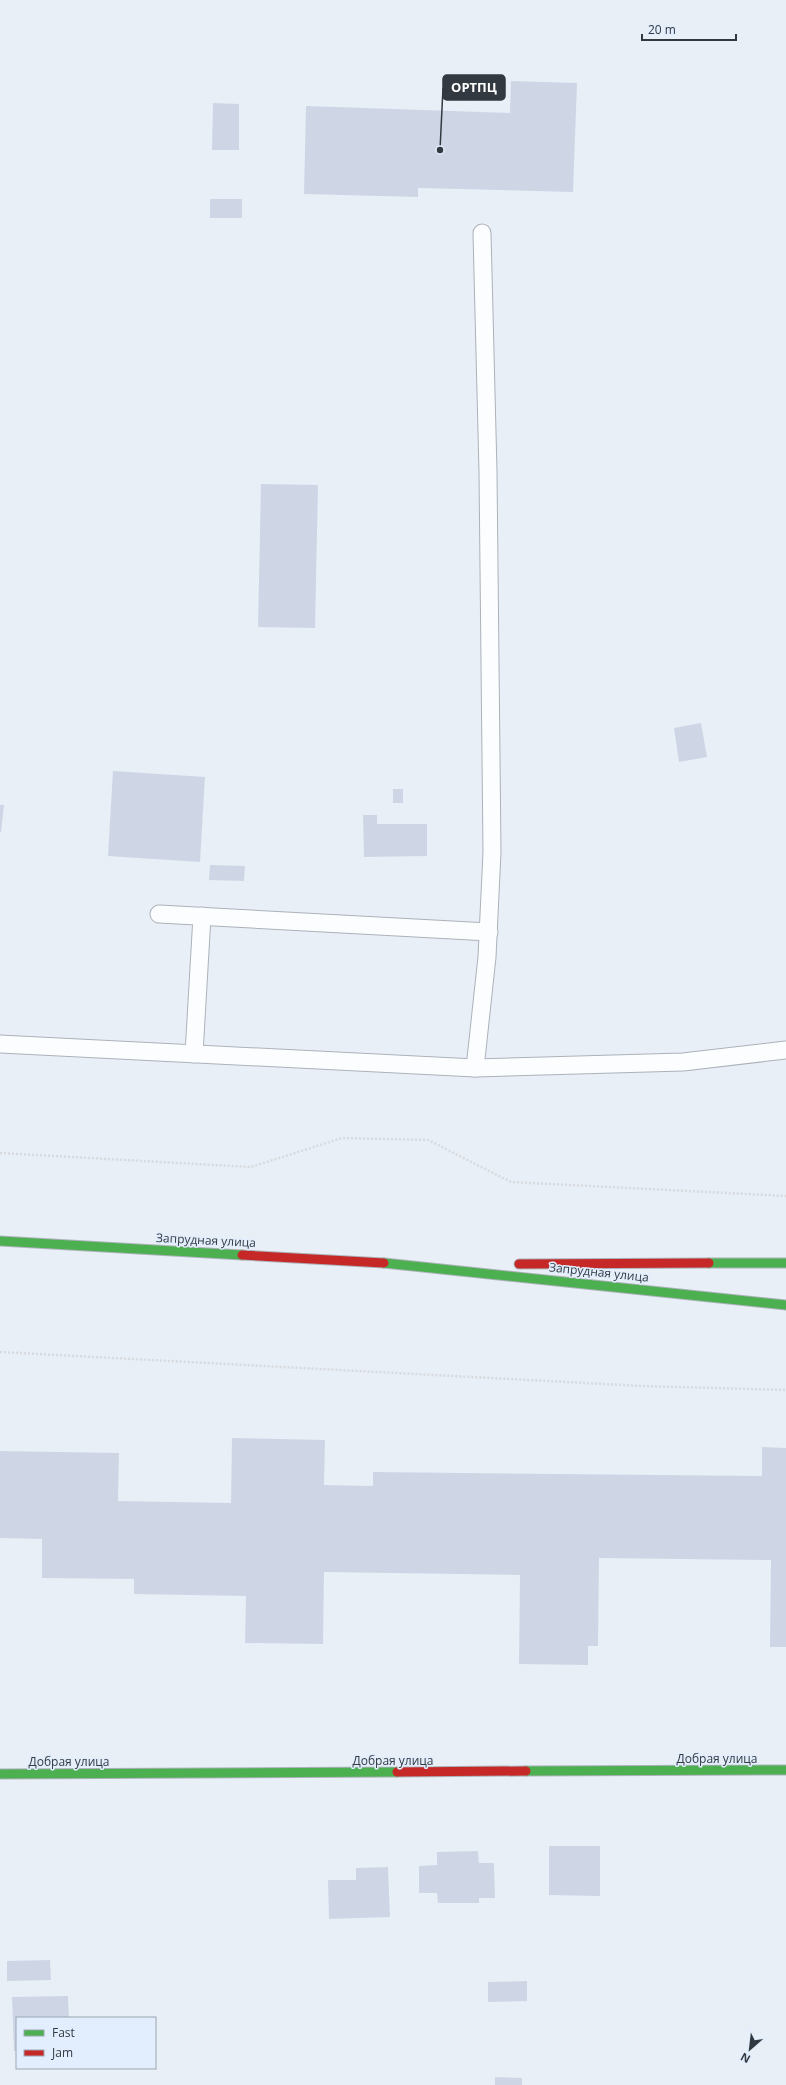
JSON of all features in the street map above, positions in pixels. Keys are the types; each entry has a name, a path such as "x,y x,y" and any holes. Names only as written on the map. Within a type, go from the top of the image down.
{"main road":[{"name":"Запрудная улица","path":"0,1241 410,1264 786,1305"},
{"name":"Запрудная улица","path":"506,1264 786,1263"},
{"name":"Запрудная улица","path":"410,1264 482,1264"},
{"name":"Добрая улица","path":"0,1774 786,1770"}],"lane":[{"path":"475,1068 489,932 492,852 488,472 482,233"},
{"path":"159,914 489,932"},
{"path":"194,1054 202,916"},
{"path":"0,1044 475,1068 683,1062 786,1050"}],"path":[{"path":"0,1153 251,1167 342,1138 428,1140 511,1182 786,1196"},
{"path":"0,1352 642,1386 786,1390"}],"building":[{"path":"511,81 577,83 573,192 418,188 418,197 304,194 306,106 510,113"},
{"path":"213,103 239,104 239,150 212,150"},
{"path":"210,199 242,199 242,218 210,218"},
{"path":"261,484 318,485 315,628 258,627"},
{"path":"701,723 707,757 679,762 674,728"},
{"path":"113,771 205,777 200,862 108,856"},
{"path":"393,789 403,789 403,803 393,803"},
{"path":"0,805 4,805 1,832 0,832"},
{"path":"363,815 377,815 377,824 427,824 427,856 364,857"},
{"path":"210,865 245,866 244,881 209,880"},
{"path":"232,1438 325,1440 324,1485 373,1486 373,1472 762,1476 762,1447 786,1448 786,1647 770,1647 771,1560 599,1558 598,1646 588,1646 588,1665 519,1664 520,1575 324,1572 323,1644 245,1643 246,1596 134,1594 134,1579 42,1578 42,1539 0,1538 0,1451 119,1453 118,1501 231,1503"},
{"path":"549,1846 600,1846 600,1896 549,1895"},
{"path":"478,1851 479,1863 494,1863 495,1898 479,1898 479,1903 438,1903 437,1893 419,1893 419,1866 437,1865 437,1852"},
{"path":"388,1867 390,1917 329,1919 328,1880 356,1880 356,1868"},
{"path":"50,1960 51,1980 7,1981 7,1961"},
{"path":"527,1981 527,2001 488,2002 488,1982"},
{"path":"68,1996 69,2017 16,2017 16,2051 14,2051 12,1997"},
{"path":"495,2077 522,2078 522,2085 495,2085"}],"traffic: fast":[{"path":"0,1241 242,1255"},
{"path":"384,1263 786,1305"},
{"path":"709,1263 786,1263"},
{"path":"526,1771 786,1770"},
{"path":"0,1774 397,1772"}],"traffic: jam":[{"path":"242,1255 384,1263"},
{"path":"519,1264 709,1263"},
{"path":"397,1772 526,1771"}],"place":[{"name":"ОРТПЦ","path":"440,150"}]}
